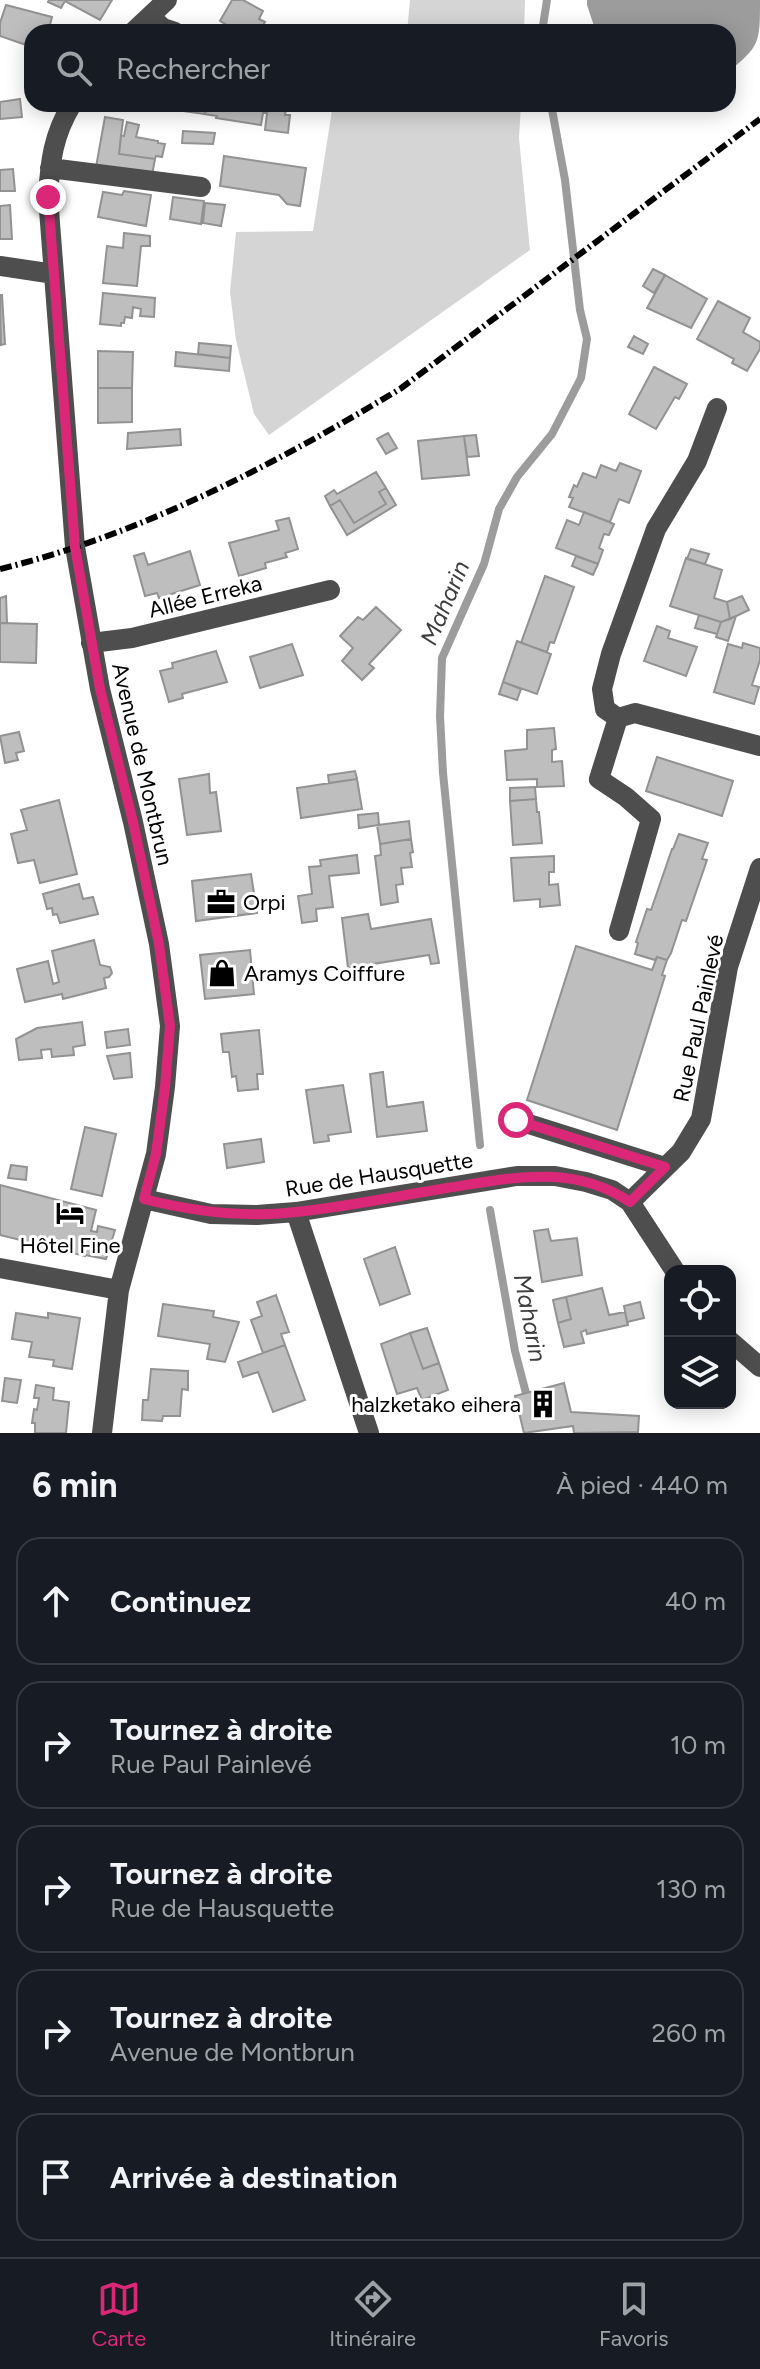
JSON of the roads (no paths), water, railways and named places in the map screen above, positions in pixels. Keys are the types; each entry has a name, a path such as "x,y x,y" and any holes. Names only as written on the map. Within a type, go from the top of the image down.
{"street":[{"path":"142,24 167,0"},
{"path":"150,16 159,24"},
{"name":"Avenue de Montbrun","path":"67,112 50,159 48,197 72,520 100,689 159,944 170,1026 158,1141 119,1290 102,1433"},
{"path":"50,168 201,187"},
{"path":"0,266 54,274"},
{"path":"618,718 605,709 602,689 611,654 656,529 697,461 717,408"},
{"name":"Allée Erreka","path":"91,643 132,638 330,590"},
{"path":"618,718 635,713 760,746"},
{"path":"618,718 599,779 651,819 619,931"},
{"name":"Rue Paul Painlevé","path":"630,1202 681,1152 701,1119 728,967 760,868"},
{"path":"516,1120 665,1167"},
{"name":"Rue de Hausquette","path":"144,1199 211,1214 257,1215 296,1212 517,1176 555,1176 612,1190 630,1202"},
{"path":"630,1202 671,1265"},
{"path":"296,1212 369,1433"},
{"path":"0,1268 119,1290"},
{"path":"736,1346 760,1367"}],"waterway":[{"name":"Maharin","path":"543,24 547,0"},
{"name":"Maharin","path":"480,1145 443,773 440,716 442,658 484,564 499,509 517,477 552,434 581,378 587,339 580,310 565,180 552,112"},
{"name":"Maharin","path":"490,1210 515,1351 528,1401"}],"railway":[{"path":"0,569 105,537 207,494 305,444 400,389 760,119"}],"place":[{"name":"Orpi","path":"221,902"},
{"name":"Aramys Coiffure","path":"222,973"},
{"name":"Hôtel Fine","path":"70,1213"},
{"name":"halzketako eihera","path":"543,1404"}]}
